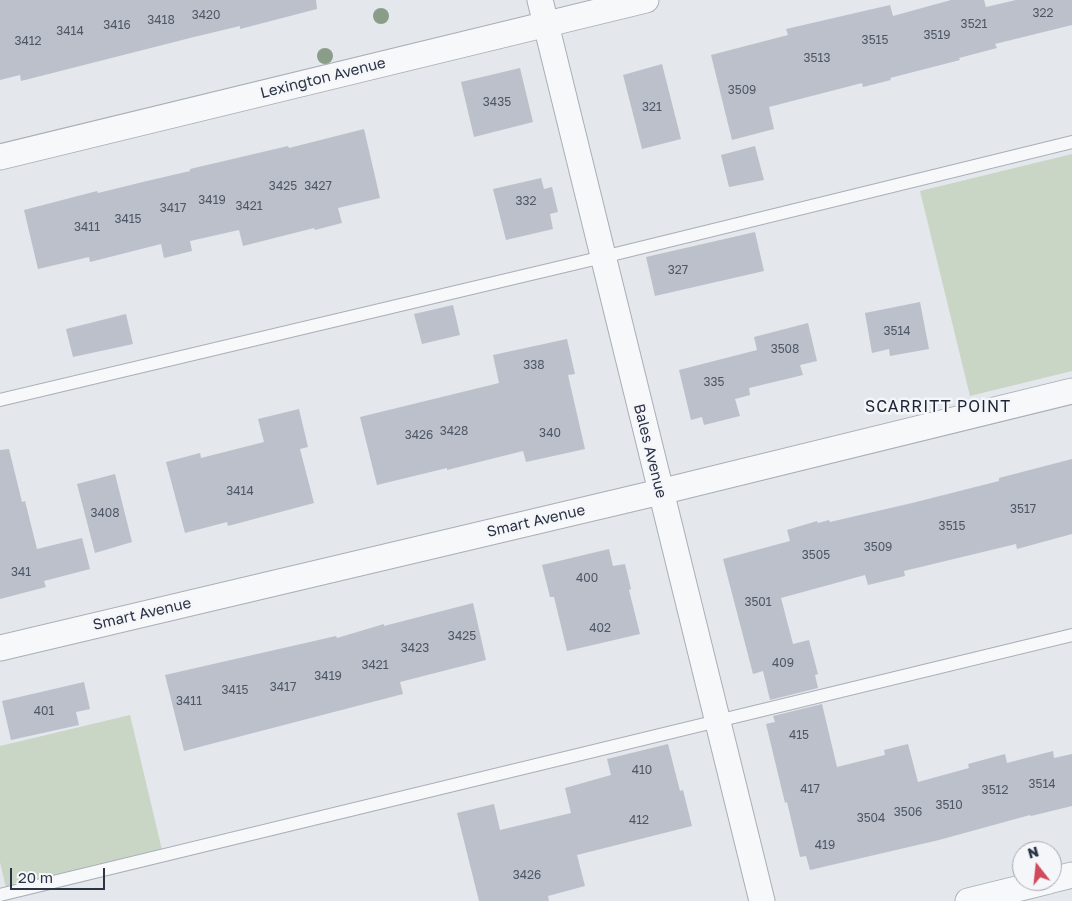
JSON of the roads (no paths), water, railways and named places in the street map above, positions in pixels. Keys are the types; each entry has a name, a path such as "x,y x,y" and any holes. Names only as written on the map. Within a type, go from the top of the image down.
{"street":[{"name":"Bales Avenue","path":"540,0 762,901"},
{"name":"Lexington Avenue","path":"0,157 646,0"},
{"name":"Smart Avenue","path":"0,648 660,492 1072,391"},
{"path":"968,901 1012,890"}],"lane":[{"path":"0,400 1072,142"},
{"path":"0,896 1072,635"}],"district":[{"name":"SCARRITT POINT","path":"938,407"}]}
